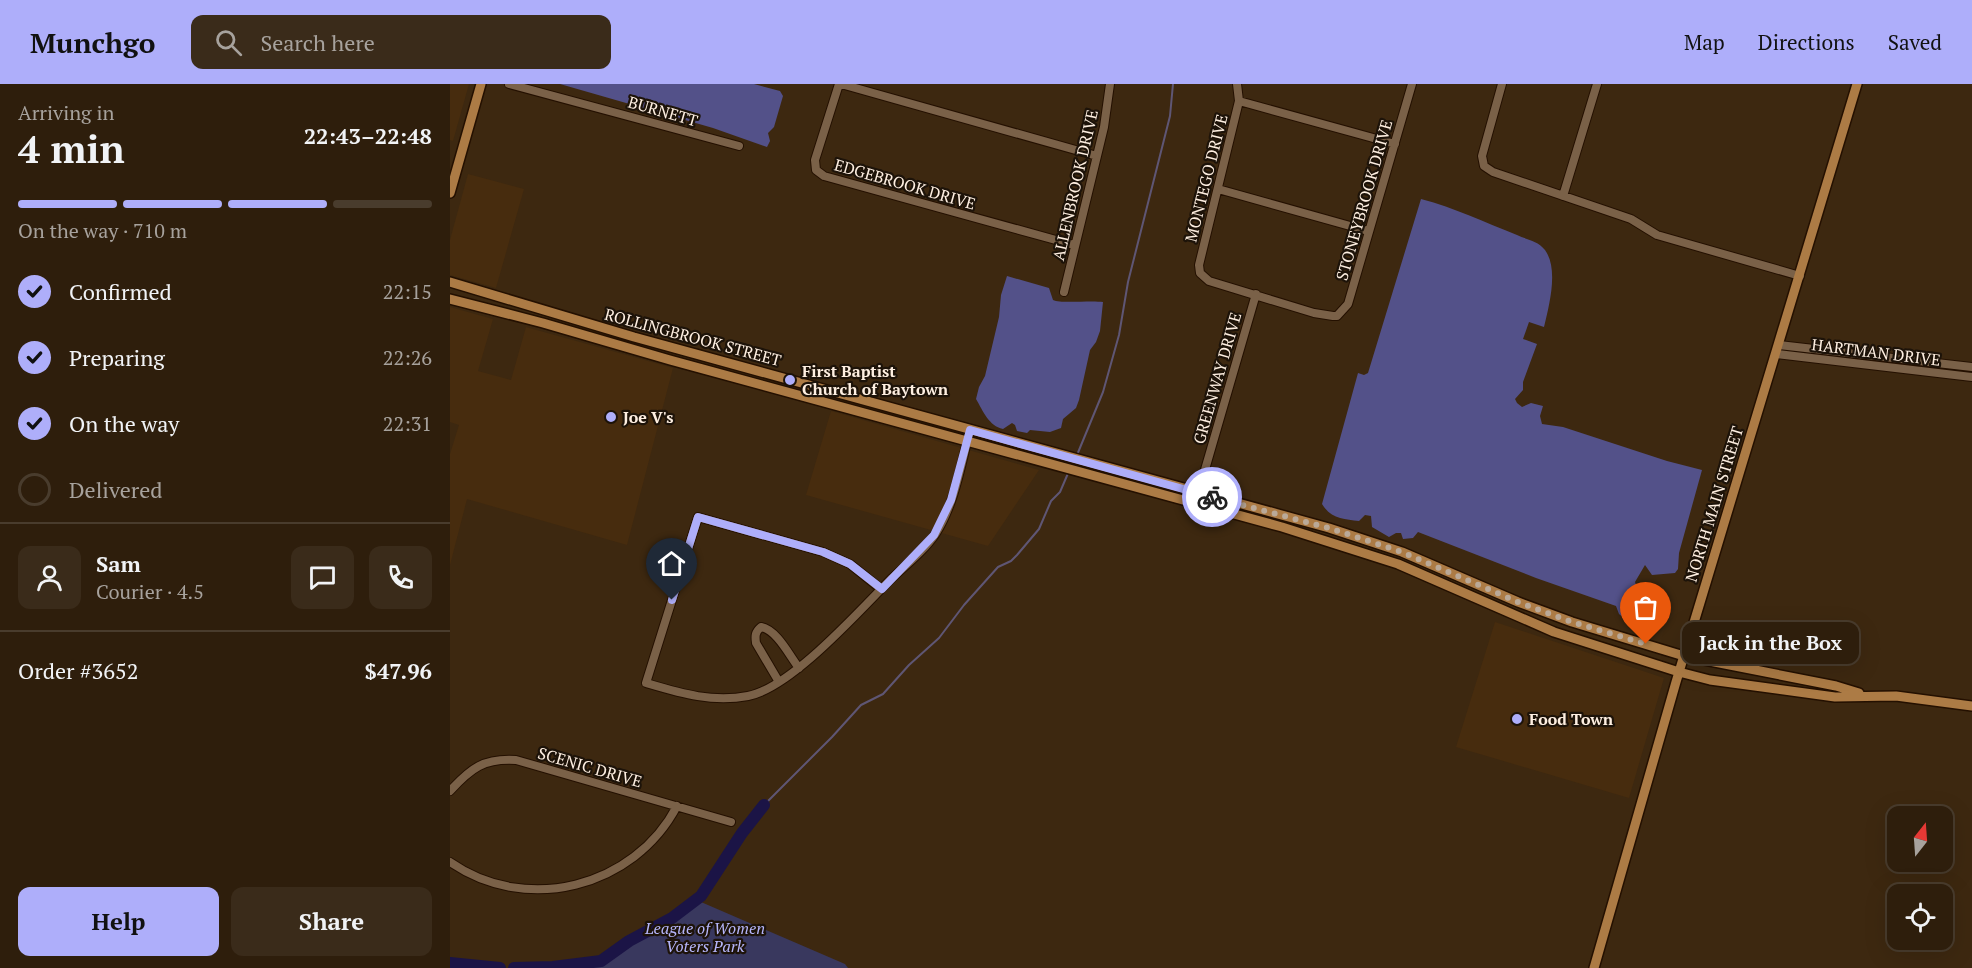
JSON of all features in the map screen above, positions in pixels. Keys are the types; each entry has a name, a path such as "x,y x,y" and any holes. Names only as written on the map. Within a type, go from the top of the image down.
{"main road":[{"path":"450,193 481,84"},
{"name":"NORTH MAIN STREET","path":"1594,968 1679,672 1857,84"},
{"name":"ROLLINGBROOK STREET","path":"450,282 623,334 1329,528 1402,552 1518,602 1572,622 1684,656 1836,686 1864,695"},
{"name":"ROLLINGBROOK STREET","path":"450,299 1282,527 1398,564 1554,632 1679,672 1710,680 1835,697 1864,695"},
{"path":"753,382 757,370"},
{"path":"862,411 865,400"},
{"path":"1864,695 1896,696 1972,706"}],"street":[{"name":"BURNETT","path":"509,84 739,146"},
{"path":"840,84 1097,156"},
{"name":"EDGEBROOK DRIVE","path":"840,84 815,160 816,170 824,176 1074,245"},
{"name":"ALLENBROOK DRIVE","path":"1064,292 1097,156 1110,84"},
{"name":"MONTEGO DRIVE","path":"1237,84 1239,100 1199,264 1200,273 1209,281 1256,294"},
{"name":"STONEYBROOK DRIVE","path":"1256,294 1314,313 1333,316 1348,304 1412,84"},
{"path":"1502,84 1482,156 1484,166 1493,172 1631,219 1657,235 1800,276"},
{"path":"1563,196 1596,84"},
{"path":"1239,100 1395,144"},
{"path":"1218,189 1368,231"},
{"name":"GREENWAY DRIVE","path":"1195,504 1256,294"},
{"name":"HARTMAN DRIVE","path":"1778,349 1971,367"},
{"name":"HARTMAN DRIVE","path":"1778,349 1879,366 1971,377"},
{"path":"1879,366 1880,357"},
{"path":"1971,367 1971,377"},
{"path":"882,589 850,564 823,552 698,517 646,683 685,695 709,699 747,696 765,691 799,668 882,589 934,535 951,500 970,430"},
{"path":"779,682 756,644 754,636 761,627 772,632 799,668"},
{"name":"SCENIC DRIVE","path":"450,791 465,774 488,761 509,760 731,822"},
{"path":"450,862 483,879 511,887 541,890 570,886 609,873 633,858 652,842 677,806"}],"shaded area":[{"path":"450,84 469,84 453,141 450,140"},
{"path":"560,84 754,84 780,91 783,96 774,127 768,133 770,141 767,147 713,128"},
{"path":"468,174 524,189 496,288 450,275 450,240"},
{"path":"1421,199 1458,211 1535,242 1545,250 1549,258 1552,288 1548,309 1544,327 1529,322 1523,339 1537,344 1523,382 1523,390 1515,399 1517,403 1522,407 1531,403 1543,406 1540,416 1542,424 1563,427 1702,470 1679,553 1678,569 1675,573 1652,575 1645,565 1635,582 1641,598 1631,616 1625,619 1619,614 1616,606 1418,532 1413,538 1403,539 1401,533 1389,537 1372,527 1371,516 1365,515 1359,521 1343,519 1329,513 1322,504 1358,373 1364,375 1368,373"},
{"path":"1007,276 1049,288 1053,300 1103,302 1100,331 1090,350 1076,408 1063,419 1061,428 1050,432 1017,431 1012,423 1003,429 998,427 987,417 976,399 985,376"},
{"path":"450,307 493,319 478,371 511,380 526,327 673,368 627,545 467,499 450,565 450,454 459,425 450,422"},
{"path":"831,411 1039,470 988,546 806,495"},
{"path":"1495,622 1664,678 1629,798 1456,747"}],"green space":[{"name":"League of Women Voters Park","path":"701,902 845,964 848,968 574,968 596,966"}],"waterway":[{"path":"1077,455 1103,392 1119,335 1128,282 1170,116 1173,84"},
{"path":"764,805 861,705 883,694 909,665 939,638 964,605 998,567 1011,561 1017,555 1039,529 1051,501 1060,492 1069,471"},
{"path":"514,968 553,967 601,961 629,941 672,918 701,896 742,833 764,805"},
{"path":"450,963 500,968"}],"way so far":[{"path":"1212,497 1329,528 1402,552 1518,602 1572,622 1646,644"}],"place":[{"name":"First Baptist Church of Baytown","path":"790,380"},
{"name":"Joe V's","path":"611,417"},
{"name":"Jack in the Box","path":"1646,644"},
{"name":"Food Town","path":"1517,719"}],"route":[{"path":"672,600 698,517 836,557 864,573 882,589 934,535 945,517 970,430 1212,497"}]}
